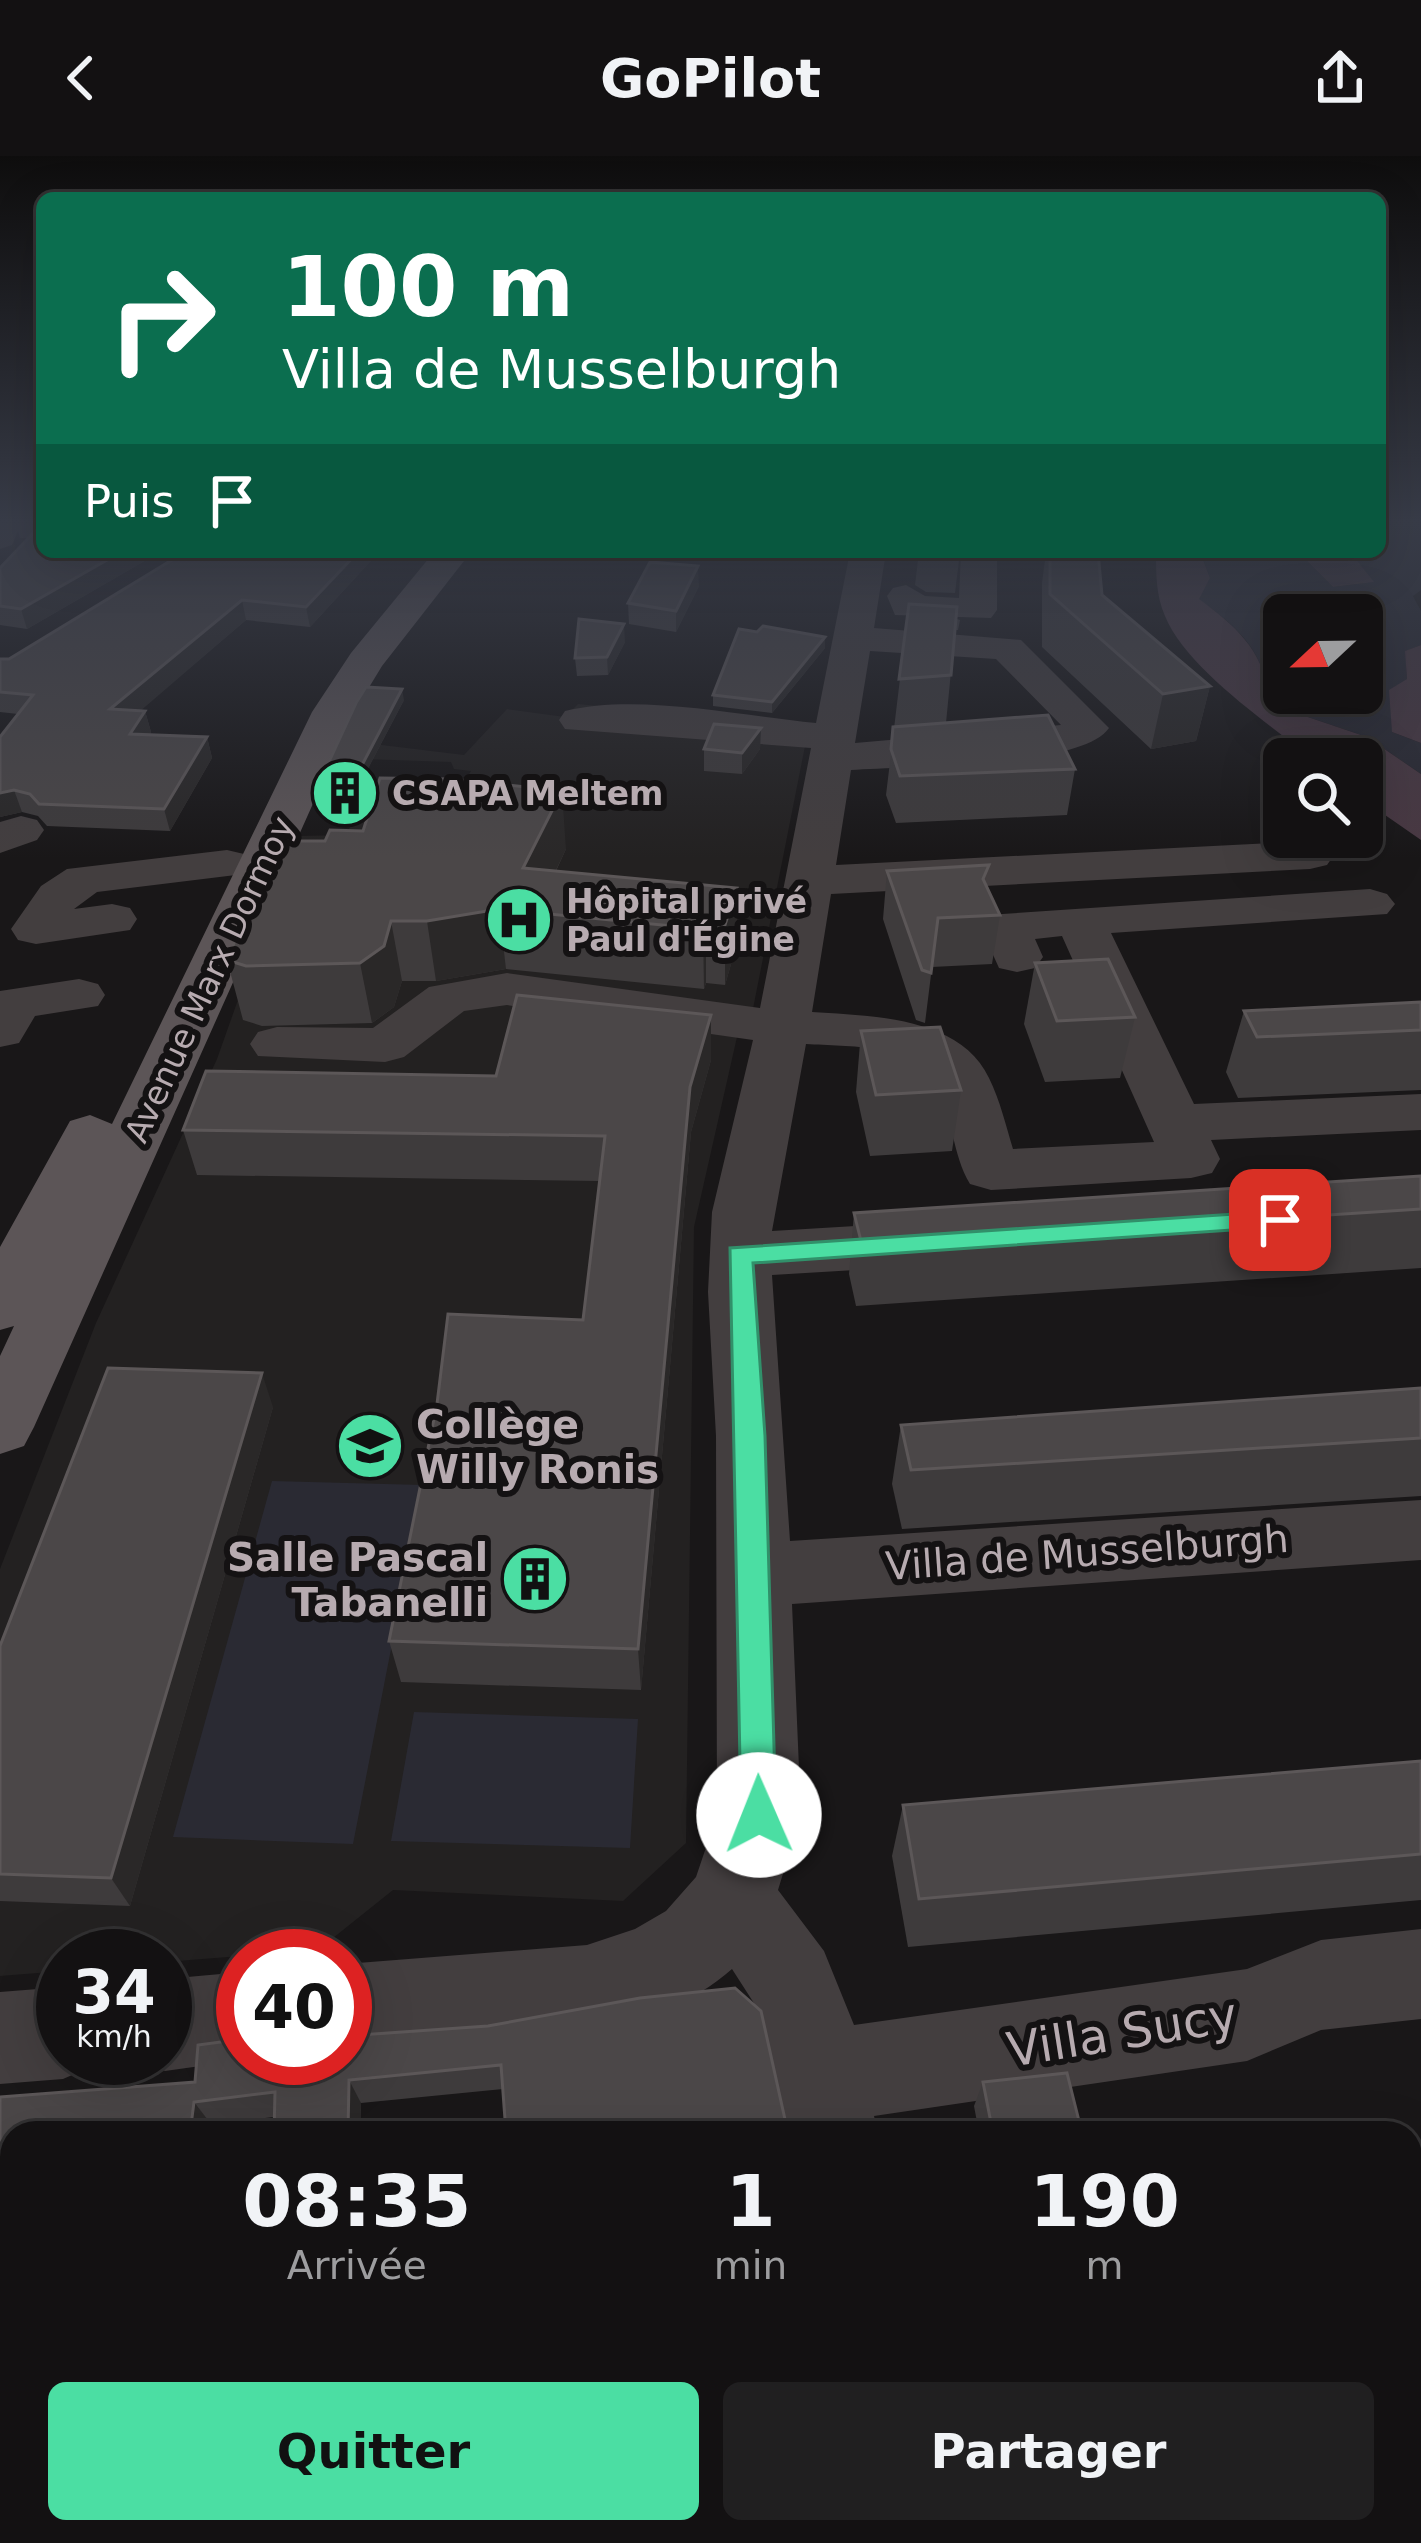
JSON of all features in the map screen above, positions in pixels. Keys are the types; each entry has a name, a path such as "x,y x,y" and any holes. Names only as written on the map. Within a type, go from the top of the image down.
{"main road":[{"name":"Avenue Marx Dormoy","path":"0,1307 332,659 353,635"},
{"name":"Avenue Marx Dormoy","path":"0,1427 333,712 386,635"}],"street":[{"path":"372,2008 587,1990 656,1966 697,1942 731,1903 759,1815 742,1213 783,1027 830,761 862,635"},
{"path":"830,761 1063,742 1088,728 1007,648 974,635"},
{"path":"580,720 629,718 830,761 1063,778"},
{"path":"809,881 1263,857"},
{"path":"112,919 36,929 58,896 84,879 227,864"},
{"path":"1017,957 1005,926 1370,904"},
{"path":"277,1044 385,1046 448,998 508,989 783,1027 881,1033 925,1046 961,1077 992,1170 1190,1159 1080,920"},
{"path":"13,1051 15,1003 79,994"},
{"path":"1174,1123 1421,1112"},
{"path":"740,1255 998,1239"},
{"name":"Villa de Musselburgh","path":"753,1575 1421,1530"},
{"path":"731,1903 771,1942 792,1974 825,2105"},
{"name":"Villa Sucy","path":"825,2105 1247,2015 1321,1985 1421,1974"},
{"path":"0,2038 36,2035"}],"shaded area":[{"path":"1176,635 1241,635 1263,672 1263,714 1299,714 1368,738 1286,738 1230,694"},
{"path":"1241,635 1263,635 1263,672 1260,664"},
{"path":"1383,635 1421,635 1421,645 1406,651 1407,679 1392,732 1421,743 1421,774 1383,748 1383,738 1299,714 1383,714"},
{"path":"1421,645 1421,743 1392,732 1389,690 1407,679 1405,651"},
{"name":"Collège Willy Ronis","path":"578,704 809,726 748,1034 737,1037 694,1227 686,1843 623,1901 393,1890 344,1929 216,1929 216,1958 192,1960 192,1929 36,1929 36,1973 0,1976 0,1569 96,1323 217,1059 296,836 346,835 353,821 439,821 471,771 454,769 451,762 332,758 341,740 464,755 507,709 565,717"},
{"path":"1383,748 1421,774 1421,840 1383,814"},
{"path":"272,1481 423,1485 353,1844 173,1837"},
{"path":"414,1712 638,1719 630,1848 391,1841"}],"building":[{"path":"48,635 199,635 110,709 145,711 130,734 207,737 164,809 39,804 30,794 0,793 0,737 33,695 0,692 0,659 9,659"},
{"path":"577,635 618,635 607,657 575,658"},
{"path":"736,635 825,637 772,702 713,695"},
{"path":"905,635 954,635 951,675 899,679"},
{"path":"1097,635 1150,635 1210,686 1163,694"},
{"path":"366,687 402,689 361,767 327,766 356,703"},
{"path":"1048,715 1075,769 900,776 891,749 893,727"},
{"path":"714,724 761,728 742,753 704,749"},
{"path":"380,778 452,779 562,791 523,868 737,888 725,925 706,923 703,929 499,909 427,921 391,921 384,946 360,963 246,966 227,960 261,878 252,878 266,841 325,841 330,830 363,831"},
{"path":"989,865 983,879 1000,915 938,918 931,973 922,970 887,871"},
{"path":"1108,959 1135,1017 1057,1021 1035,963"},
{"path":"517,995 711,1015 690,1087 638,1649 389,1641 437,1404 448,1314 583,1320 605,1136 183,1130 206,1071 496,1076"},
{"path":"1421,1002 1421,1030 1257,1037 1244,1011"},
{"path":"940,1027 961,1090 876,1095 861,1031"},
{"path":"1421,1176 1421,1209 862,1245 854,1213"},
{"path":"108,1368 262,1373 111,1878 0,1874 0,1646"},
{"path":"1421,1388 1421,1438 911,1470 901,1425"},
{"path":"1421,1761 1421,1854 919,1899 903,1805"},
{"path":"735,1988 761,2011 785,2121 505,2121 501,2065 372,2078 372,2034 488,2026 640,1998"},
{"path":"216,2043 216,2085 349,2085 348,2121 274,2121 275,2092 194,2102 192,2121 0,2121 0,2097 195,2082 198,2045"},
{"path":"1067,2073 1079,2121 991,2121 983,2082"}],"place":[{"name":"CSAPA Meltem","path":"345,793"},
{"name":"Hôpital privé Paul d'Égine","path":"519,920"},
{"name":"Collège Willy Ronis","path":"370,1446"},
{"name":"Salle Pascal Tabanelli","path":"535,1579"}],"route":[{"path":"759,1815 751,1436 740,1255 1280,1220"}]}
